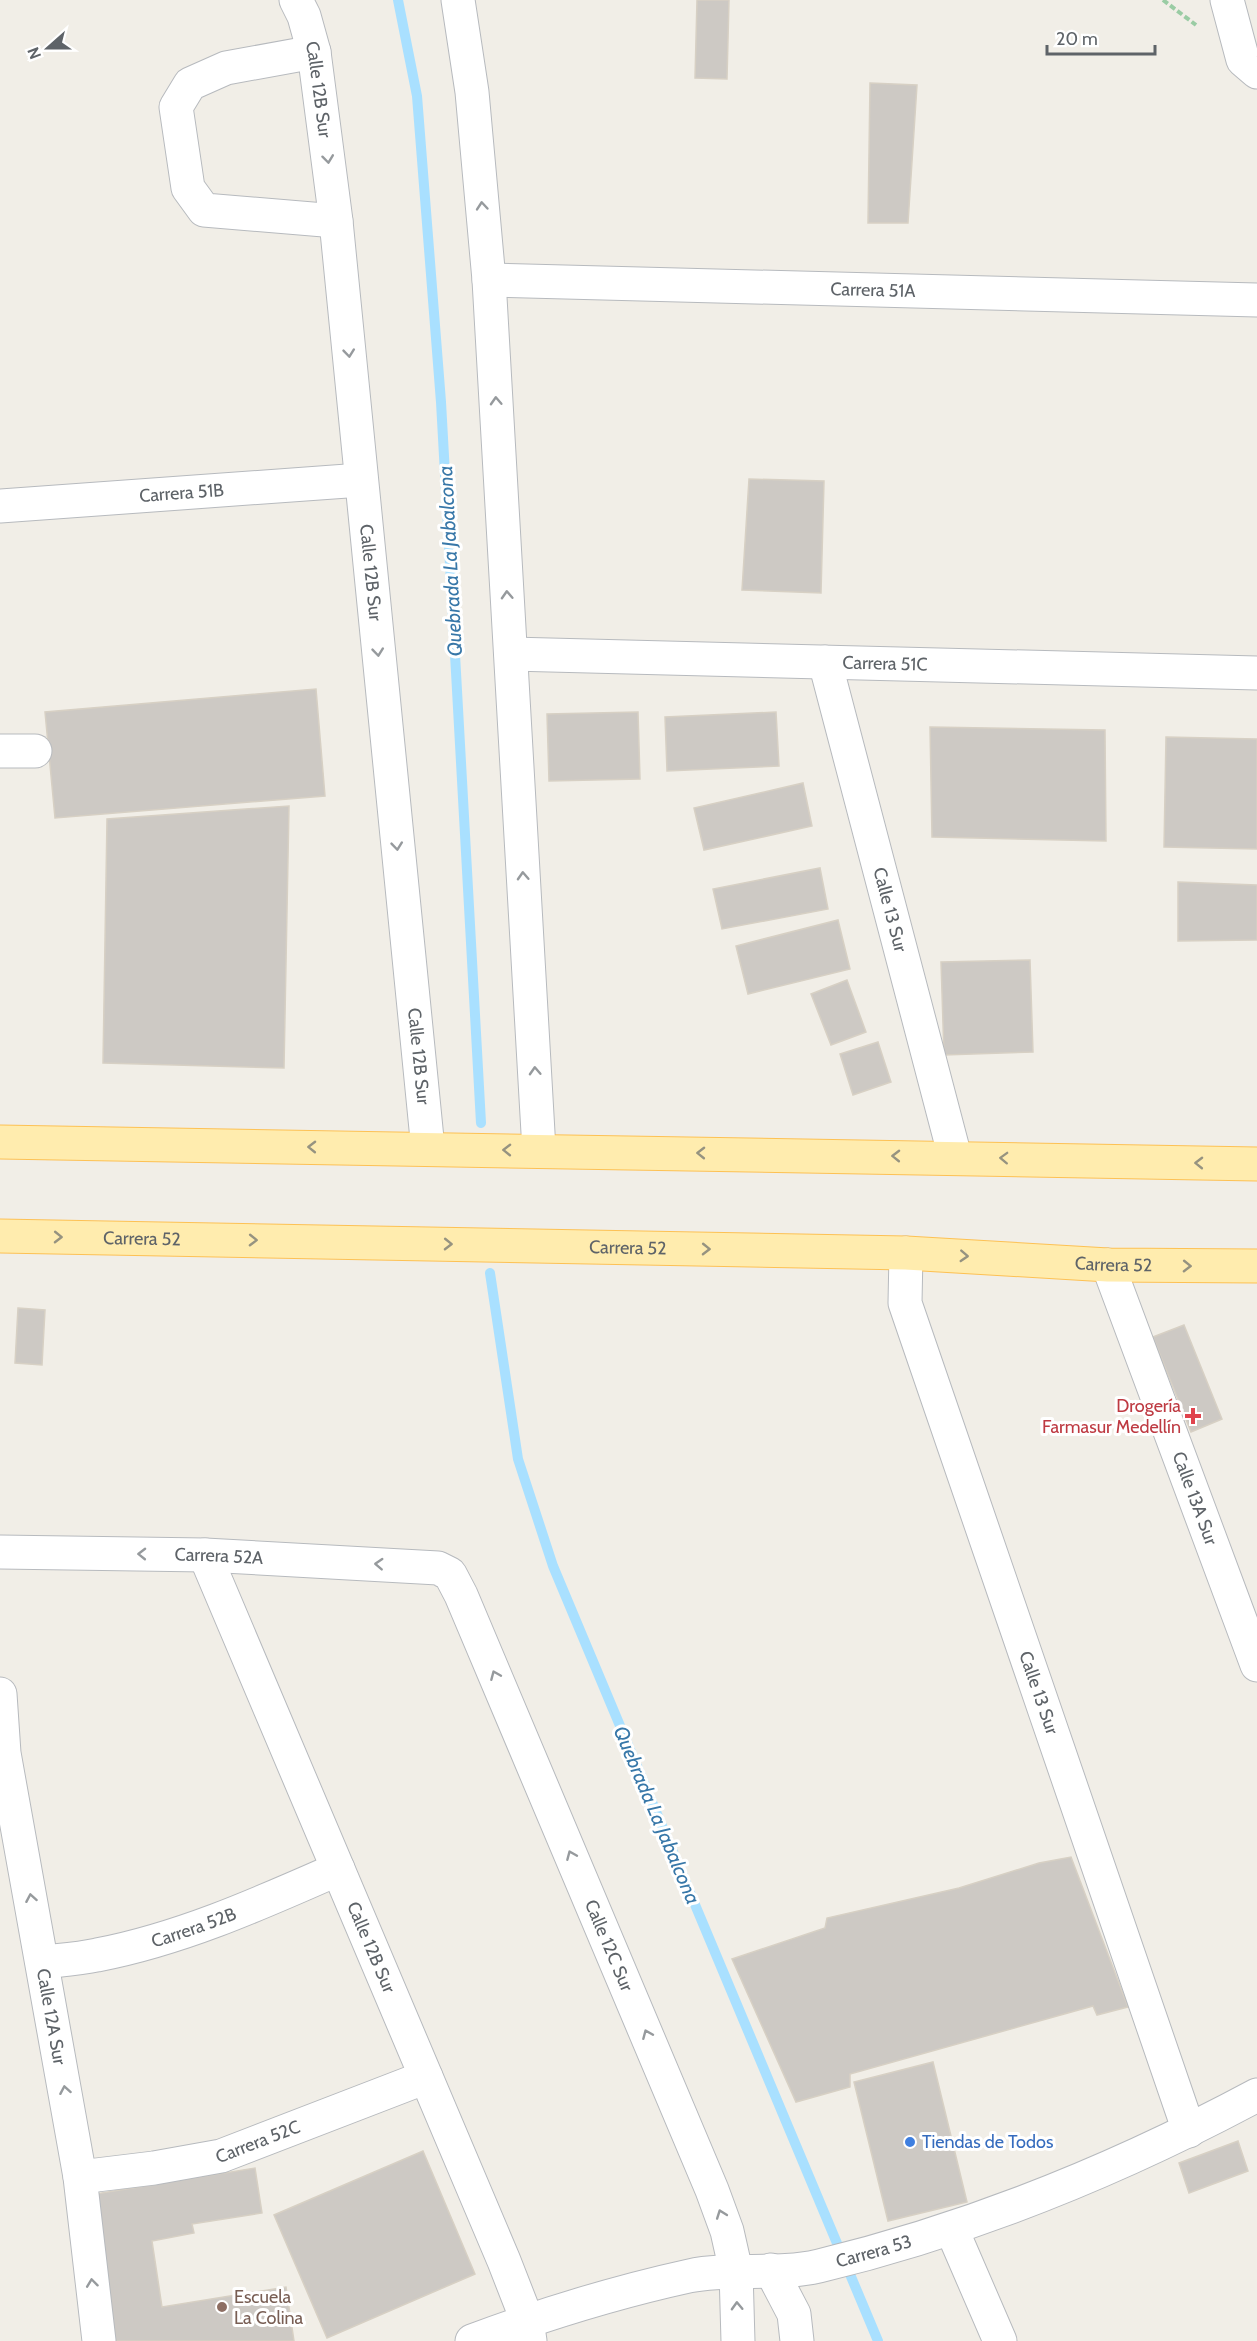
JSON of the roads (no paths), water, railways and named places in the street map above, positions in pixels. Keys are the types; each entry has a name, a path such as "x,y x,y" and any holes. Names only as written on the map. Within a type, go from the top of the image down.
{"main road":[{"path":"0,1142 1257,1164"},
{"name":"Carrera 52","path":"0,1236 906,1253 1107,1265 1257,1266"}],"street":[{"name":"Calle 12B Sur","path":"296,0 304,16 314,52 336,221 428,1149"},
{"path":"458,0 472,92 489,280 539,1150"},
{"path":"1227,0 1250,66"},
{"path":"314,52 226,68 190,84 176,107 188,188 204,210 336,221"},
{"name":"Carrera 51A","path":"489,280 1257,300"},
{"name":"Carrera 51B","path":"0,506 361,480"},
{"name":"Carrera 51C","path":"511,654 1257,673"},
{"name":"Calle 13 Sur","path":"825,662 955,1157"},
{"path":"0,751 35,751"},
{"name":"Calle 13 Sur","path":"906,1253 905,1303 1189,2131"},
{"name":"Calle 13A Sur","path":"1107,1265 1254,1648"},
{"name":"Carrera 52A","path":"0,1552 205,1555 438,1568"},
{"name":"Calle 12B Sur","path":"205,1555 426,2077 529,2331"},
{"name":"Calle 12C Sur","path":"438,1568 450,1574 461,1594 728,2231 736,2271 738,2341"},
{"name":"Calle 12A Sur","path":"0,1694 4,1753 80,2177 99,2341"},
{"name":"Carrera 52B","path":"42,1962 98,1955 183,1930 240,1912 338,1869"},
{"name":"Carrera 52C","path":"80,2177 154,2168 221,2156 426,2077"},
{"name":"Carrera 53","path":"472,2341 529,2331 690,2276 816,2266 952,2230 1189,2131 1257,2095"},
{"path":"952,2230 1000,2341"},
{"path":"771,2270 794,2314 797,2341"}],"waterway":[{"name":"Quebrada La Jabalcona","path":"398,0 417,96 441,402 481,1123"},
{"name":"Quebrada La Jabalcona","path":"490,1273 518,1459 553,1566 878,2341"}],"place":[{"name":"Drogería Farmasur Medellín","path":"1193,1416"},
{"name":"Tiendas de Todos","path":"910,2142"},
{"name":"Escuela La Colina","path":"222,2307"}]}
